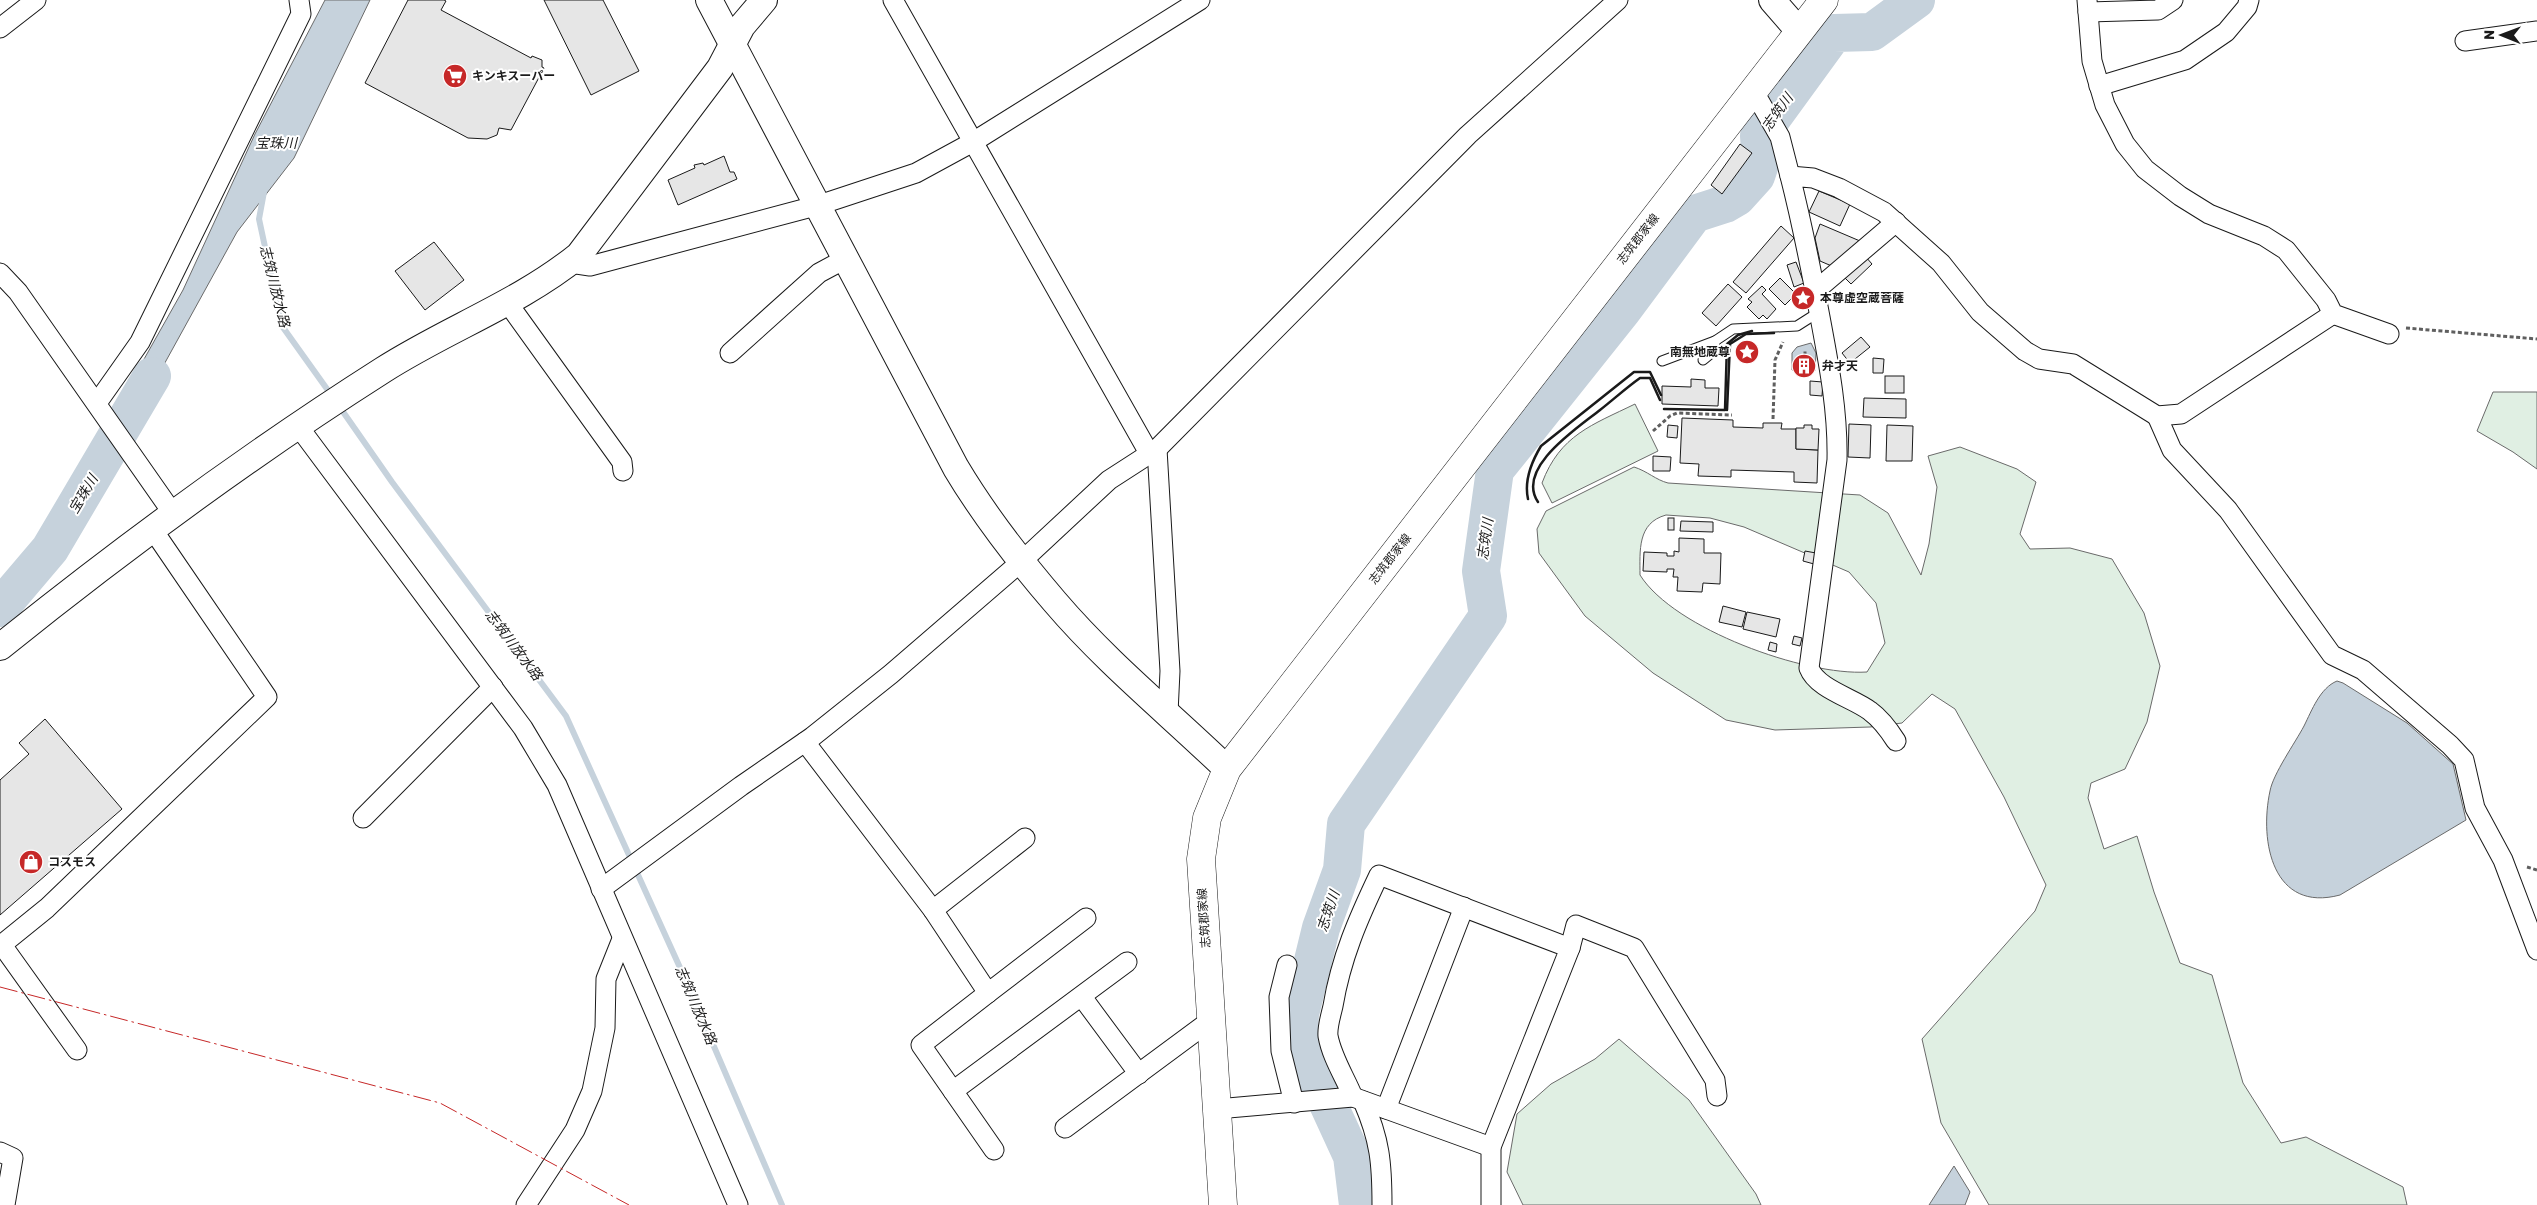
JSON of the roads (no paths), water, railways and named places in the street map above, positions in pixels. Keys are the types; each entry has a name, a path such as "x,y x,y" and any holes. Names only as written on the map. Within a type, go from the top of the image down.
{"main road":[{"name":"志筑郡家線","path":"1223,1205 1202,879 1202,841 1206,818 1227,769 1758,97 1799,31 1824,0"}],"street":[{"path":"0,28 36,0"},
{"path":"100,408 140,342 168,288 301,14 299,0"},
{"path":"710,0 956,468 977,504 1056,603 1094,643 1227,769"},
{"path":"0,647 59,599 303,423 414,351 551,278 579,256 720,68 742,26 764,0"},
{"path":"892,0 1153,451 1170,671 1168,713"},
{"path":"570,263 590,266 819,205 916,173 973,142 1200,0"},
{"path":"601,890 740,786 806,742 891,674 1022,561 1109,480 1153,451 1468,135 1618,0"},
{"path":"1772,0 1799,31"},
{"path":"2173,0 2158,10 2088,6 2092,61 2105,105 2125,144 2144,169 2209,214 2264,236 2286,250 2326,300 2333,314 2389,334"},
{"path":"2099,86 2184,60 2226,32 2247,7 2249,0"},
{"path":"2465,41 2537,31"},
{"path":"1758,97 1780,137 1808,246 1835,394 1838,427 1837,460 1809,668 1812,674 1832,690 1870,711 1888,728 1896,741"},
{"path":"1790,176 1813,178 1839,188 1884,212 1941,263 1980,312 2025,351 2039,359 2073,364 2157,416 2172,450 2228,510 2332,655 2363,670 2464,760 2475,808 2503,860 2537,950"},
{"path":"1815,291 1896,222"},
{"path":"730,353 819,273 847,258"},
{"path":"0,273 18,292 174,515"},
{"path":"507,302 622,462 623,471"},
{"path":"2157,416 2181,414 2333,314"},
{"path":"303,423 523,728 557,786 738,1205"},
{"path":"76,1050 1,946 47,908 267,697 153,530"},
{"path":"363,818 493,687"},
{"path":"806,742 932,910 988,993"},
{"path":"932,910 1025,838"},
{"path":"1382,1205 1382,1163 1378,1141 1352,1098 1345,1077 1331,1051 1328,1033 1339,971 1355,925 1379,875 1570,948"},
{"path":"1386,1109 1464,907"},
{"path":"994,1150 921,1045 1086,918"},
{"path":"1491,1205 1491,1147 1570,948 1576,925 1634,948 1715,1080 1717,1096"},
{"path":"526,1205 575,1130 592,1091 604,1028 606,978 622,939"},
{"path":"953,1091 1127,962"},
{"path":"1287,964 1279,997 1281,1050 1302,1102"},
{"path":"1082,997 1139,1074"},
{"path":"1065,1128 1211,1020"},
{"path":"1217,1109 1352,1098 1491,1147"},
{"path":"0,1152 13,1158 5,1205"}],"lane":[{"path":"1662,361 1715,341 1739,327 1797,326 1819,312"},
{"path":"1703,360 1714,352 1715,341"}],"water":[{"name":"宝珠川","path":"325,0 370,0 294,158 237,232 129,428 117,407 183,290 255,134"},
{"path":"1811,343 1816,353 1815,371 1809,376 1800,376 1792,370 1792,353 1797,347"},
{"path":"2337,681 2407,723 2453,764 2466,820 2340,895 2317,898 2299,894 2286,883 2276,869 2270,851 2267,811 2272,784 2280,767 2317,700 2331,684"},
{"path":"1954,1166 1970,1192 1965,1205 1929,1205"}],"waterway":[{"name":"志筑川","path":"1358,1205 1352,1156 1307,1058 1299,1033 1300,1014 1321,928 1342,870 1346,824 1488,616 1481,571 1495,470 1622,311 1694,214 1725,204 1737,197 1756,176 1761,161 1759,136 1834,33 1872,32 1916,0"},
{"name":"志筑川放水路","path":"264,192 259,219 282,326 332,396"},
{"name":"宝珠川","path":"0,608 50,549 152,376"},
{"name":"志筑川放水路","path":"339,406 392,482 566,716 682,972 782,1205"}],"place":[{"name":"キンキスーパー","path":"455,76"},
{"name":"本尊虚空蔵菩薩","path":"1803,298"},
{"name":"南無地蔵尊","path":"1747,352"},
{"name":"弁才天","path":"1804,366"},
{"name":"コスモス","path":"31,862"}]}
